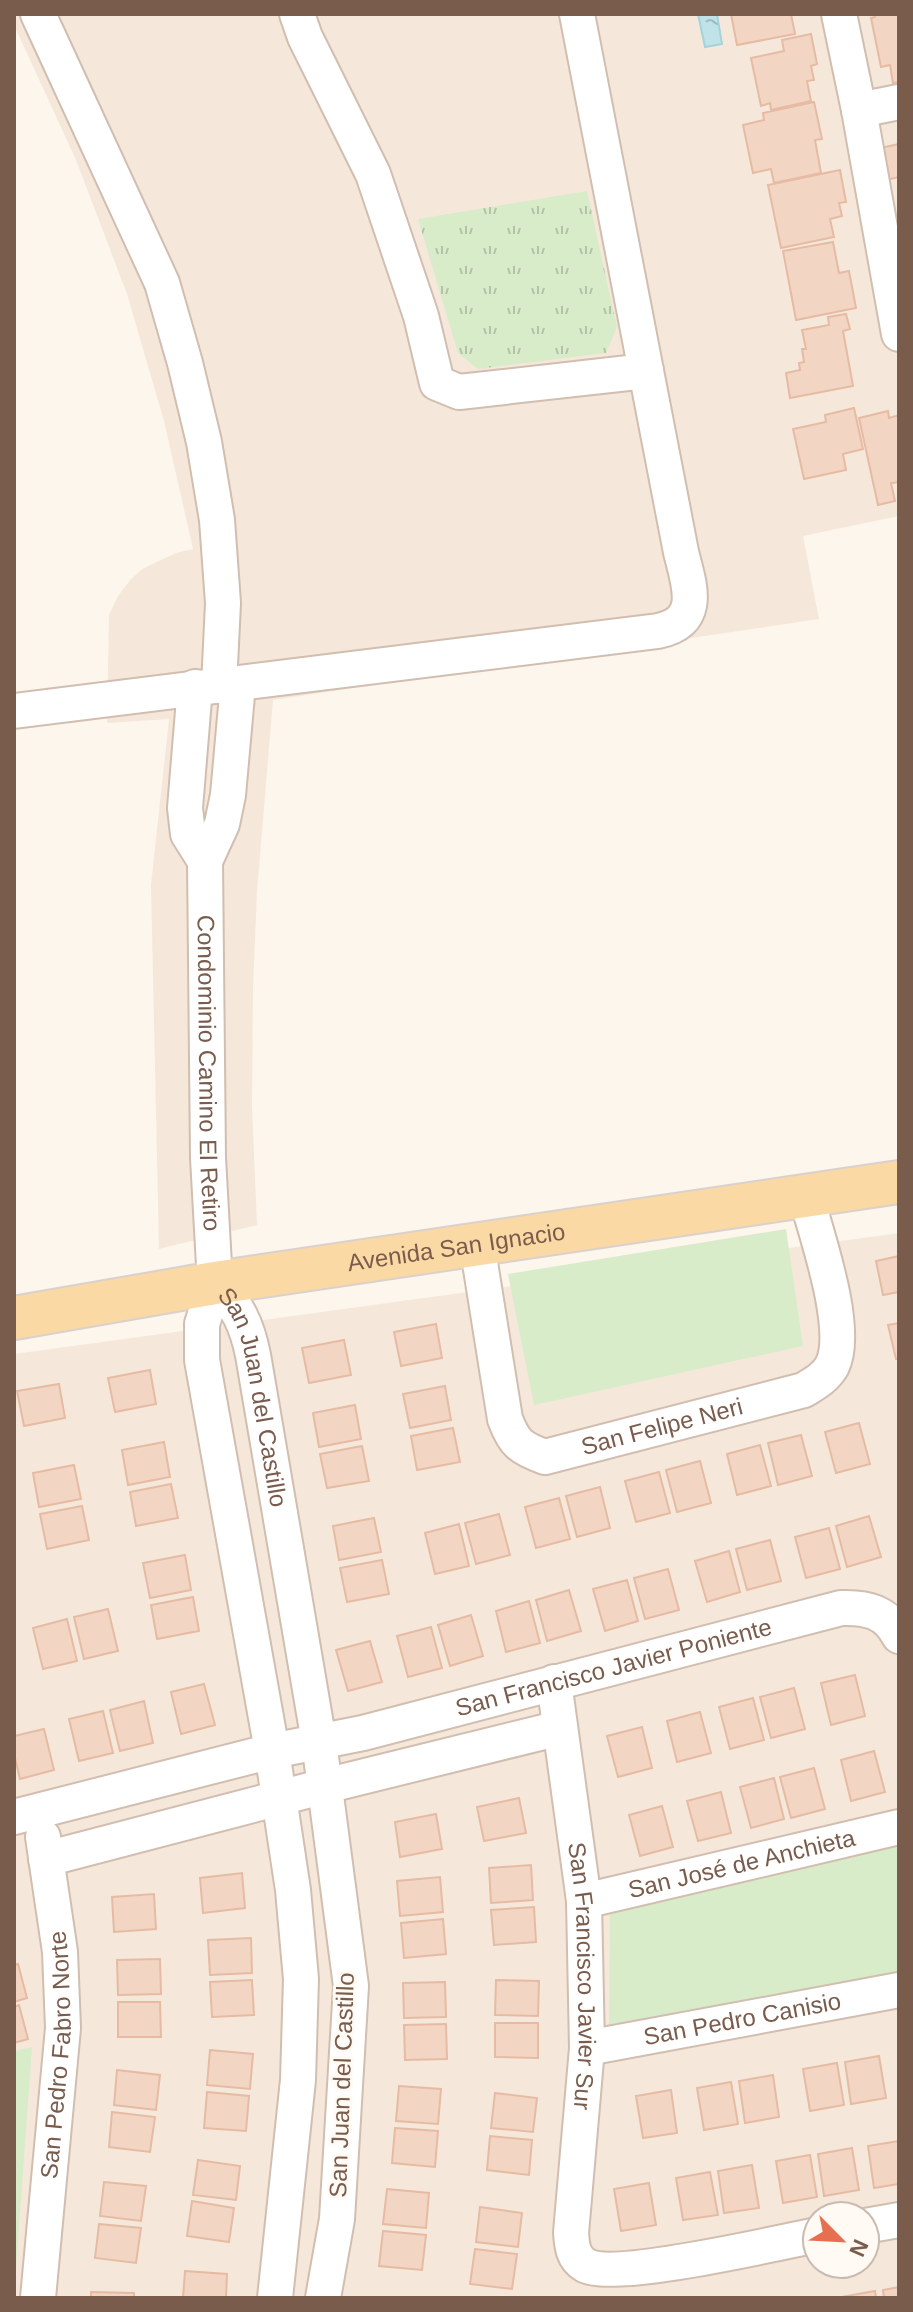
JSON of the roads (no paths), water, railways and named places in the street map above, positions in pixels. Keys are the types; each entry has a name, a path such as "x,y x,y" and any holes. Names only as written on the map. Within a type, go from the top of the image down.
{"main road":[{"name":"Avenida San Ignacio","path":"14,1318 215,1283 899,1182"}],"street":[{"name":"Condominio Camino El Retiro","path":"38,14 162,283 204,442 217,520 223,603 217,686 228,795 222,824 205,861 208,1158 215,1283"},
{"path":"297,14 305,37 373,174 421,316 437,383 459,392 646,371"},
{"path":"14,711 673,627 686,613 692,596 577,14"},
{"path":"839,14 899,334"},
{"path":"859,110 899,102"},
{"name":"San Felipe Neri","path":"477,1244 505,1419 513,1440 545,1457 804,1390 823,1378 832,1366 838,1349 838,1330 806,1196"},
{"name":"San Juan del Castillo","path":"215,1283 240,1313 249,1333 319,1742 351,1986 337,2219 323,2298"},
{"name":"San Juan del Castillo","path":"215,1283 202,1324 202,1360 272,1751 293,1890 301,1979 298,2080 275,2298"},
{"name":"San Francisco Javier Poniente","path":"26,1814 272,1751 363,1733 841,1608 855,1607 877,1612 889,1620 899,1636"},
{"path":"251,1628 298,1621"},
{"name":"San Francisco Javier Sur","path":"554,1682 584,1901 587,2048 571,2233 575,2256 587,2266 605,2270 640,2268 801,2238"},
{"name":"San Francisco Javier Poniente","path":"46,1859 560,1728"},
{"name":"San Pedro Fabro Norte","path":"26,1814 46,1859 60,1952 63,2028 38,2298"},
{"name":"San José de Anchieta","path":"584,1901 899,1827"},
{"name":"San Pedro Canisio","path":"587,2048 899,1990"}],"water":[{"path":"698,14 717,14 722,44 705,47"}]}
